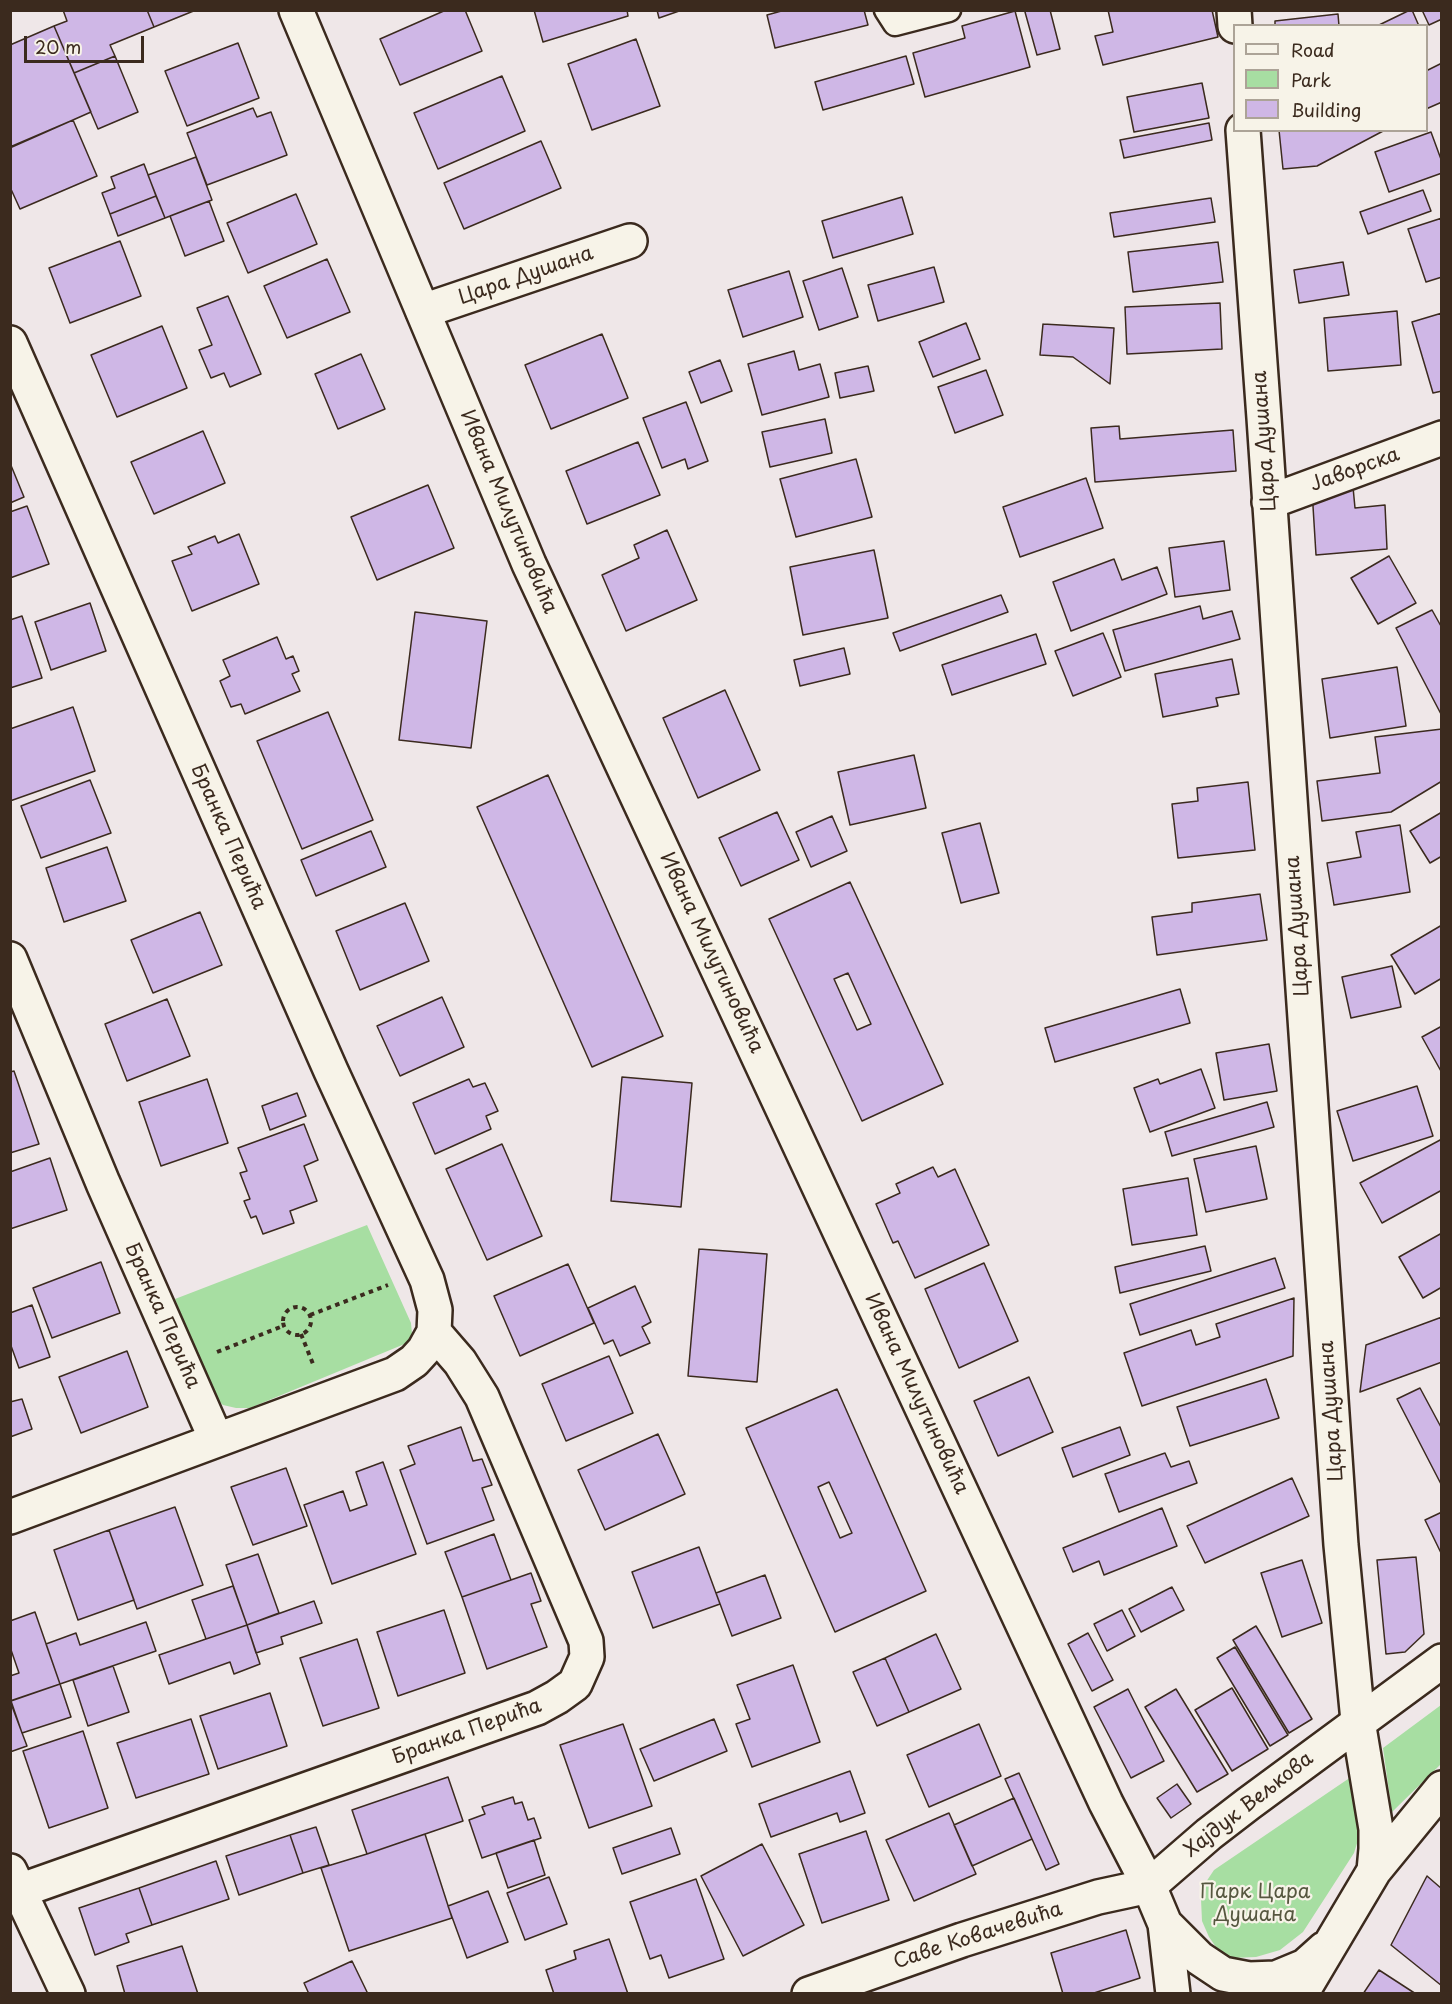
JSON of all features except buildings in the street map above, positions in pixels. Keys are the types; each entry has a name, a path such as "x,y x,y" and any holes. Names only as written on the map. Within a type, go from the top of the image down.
{"street":[{"name":"Ивана Милутиновића","path":"296,10 529,564 1106,1803 1149,1886"},
{"name":"Цара Душана","path":"1243,132 1341,1545 1358,1721 1376,1828 1374,1871"},
{"name":"Цара Душана","path":"423,311 630,241"},
{"name":"Бранка Перића","path":"10,343 331,1071 427,1280 435,1310 434,1332 460,1362 482,1396 586,1641 587,1657 574,1684 537,1708 15,1881"},
{"name":"Јаворска","path":"1269,502 1442,438"},
{"name":"Бранка Перића","path":"10,959 103,1183 216,1439"},
{"path":"10,1516 395,1374 414,1361 424,1350 434,1332"},
{"name":"Хајдук Вељкова","path":"1149,1886 1209,1834 1358,1721 1442,1661"},
{"path":"1301,1994 1374,1871 1442,1788"},
{"path":"15,1881 68,1994"},
{"path":"1149,1886 1165,1924 1173,1994"},
{"name":"Саве Ковачевића","path":"809,1994 962,1940 1098,1898 1149,1886"},
{"path":"1165,1924 1199,1958 1223,1974 1249,1979 1276,1978 1305,1966 1334,1940"}],"lane":[{"path":"886,10 895,24 949,10"}],"path":[{"path":"310,1315 393,1283"},
{"path":"298,1306 310,1315 311,1322 302,1334 294,1335 283,1326 285,1312 291,1307 298,1306"},
{"path":"209,1355 283,1326"},
{"path":"302,1334 316,1370"}],"green space":[{"path":"367,1225 411,1323 412,1334 407,1343 250,1408 223,1405 214,1397 175,1299"},
{"path":"1441,1705 1441,1764 1392,1812 1383,1748"},
{"name":"Парк Цара Душана","path":"1351,1777 1359,1837 1354,1853 1303,1932 1280,1950 1256,1957 1232,1958 1218,1950 1202,1921 1201,1899 1206,1882 1214,1870"}]}
